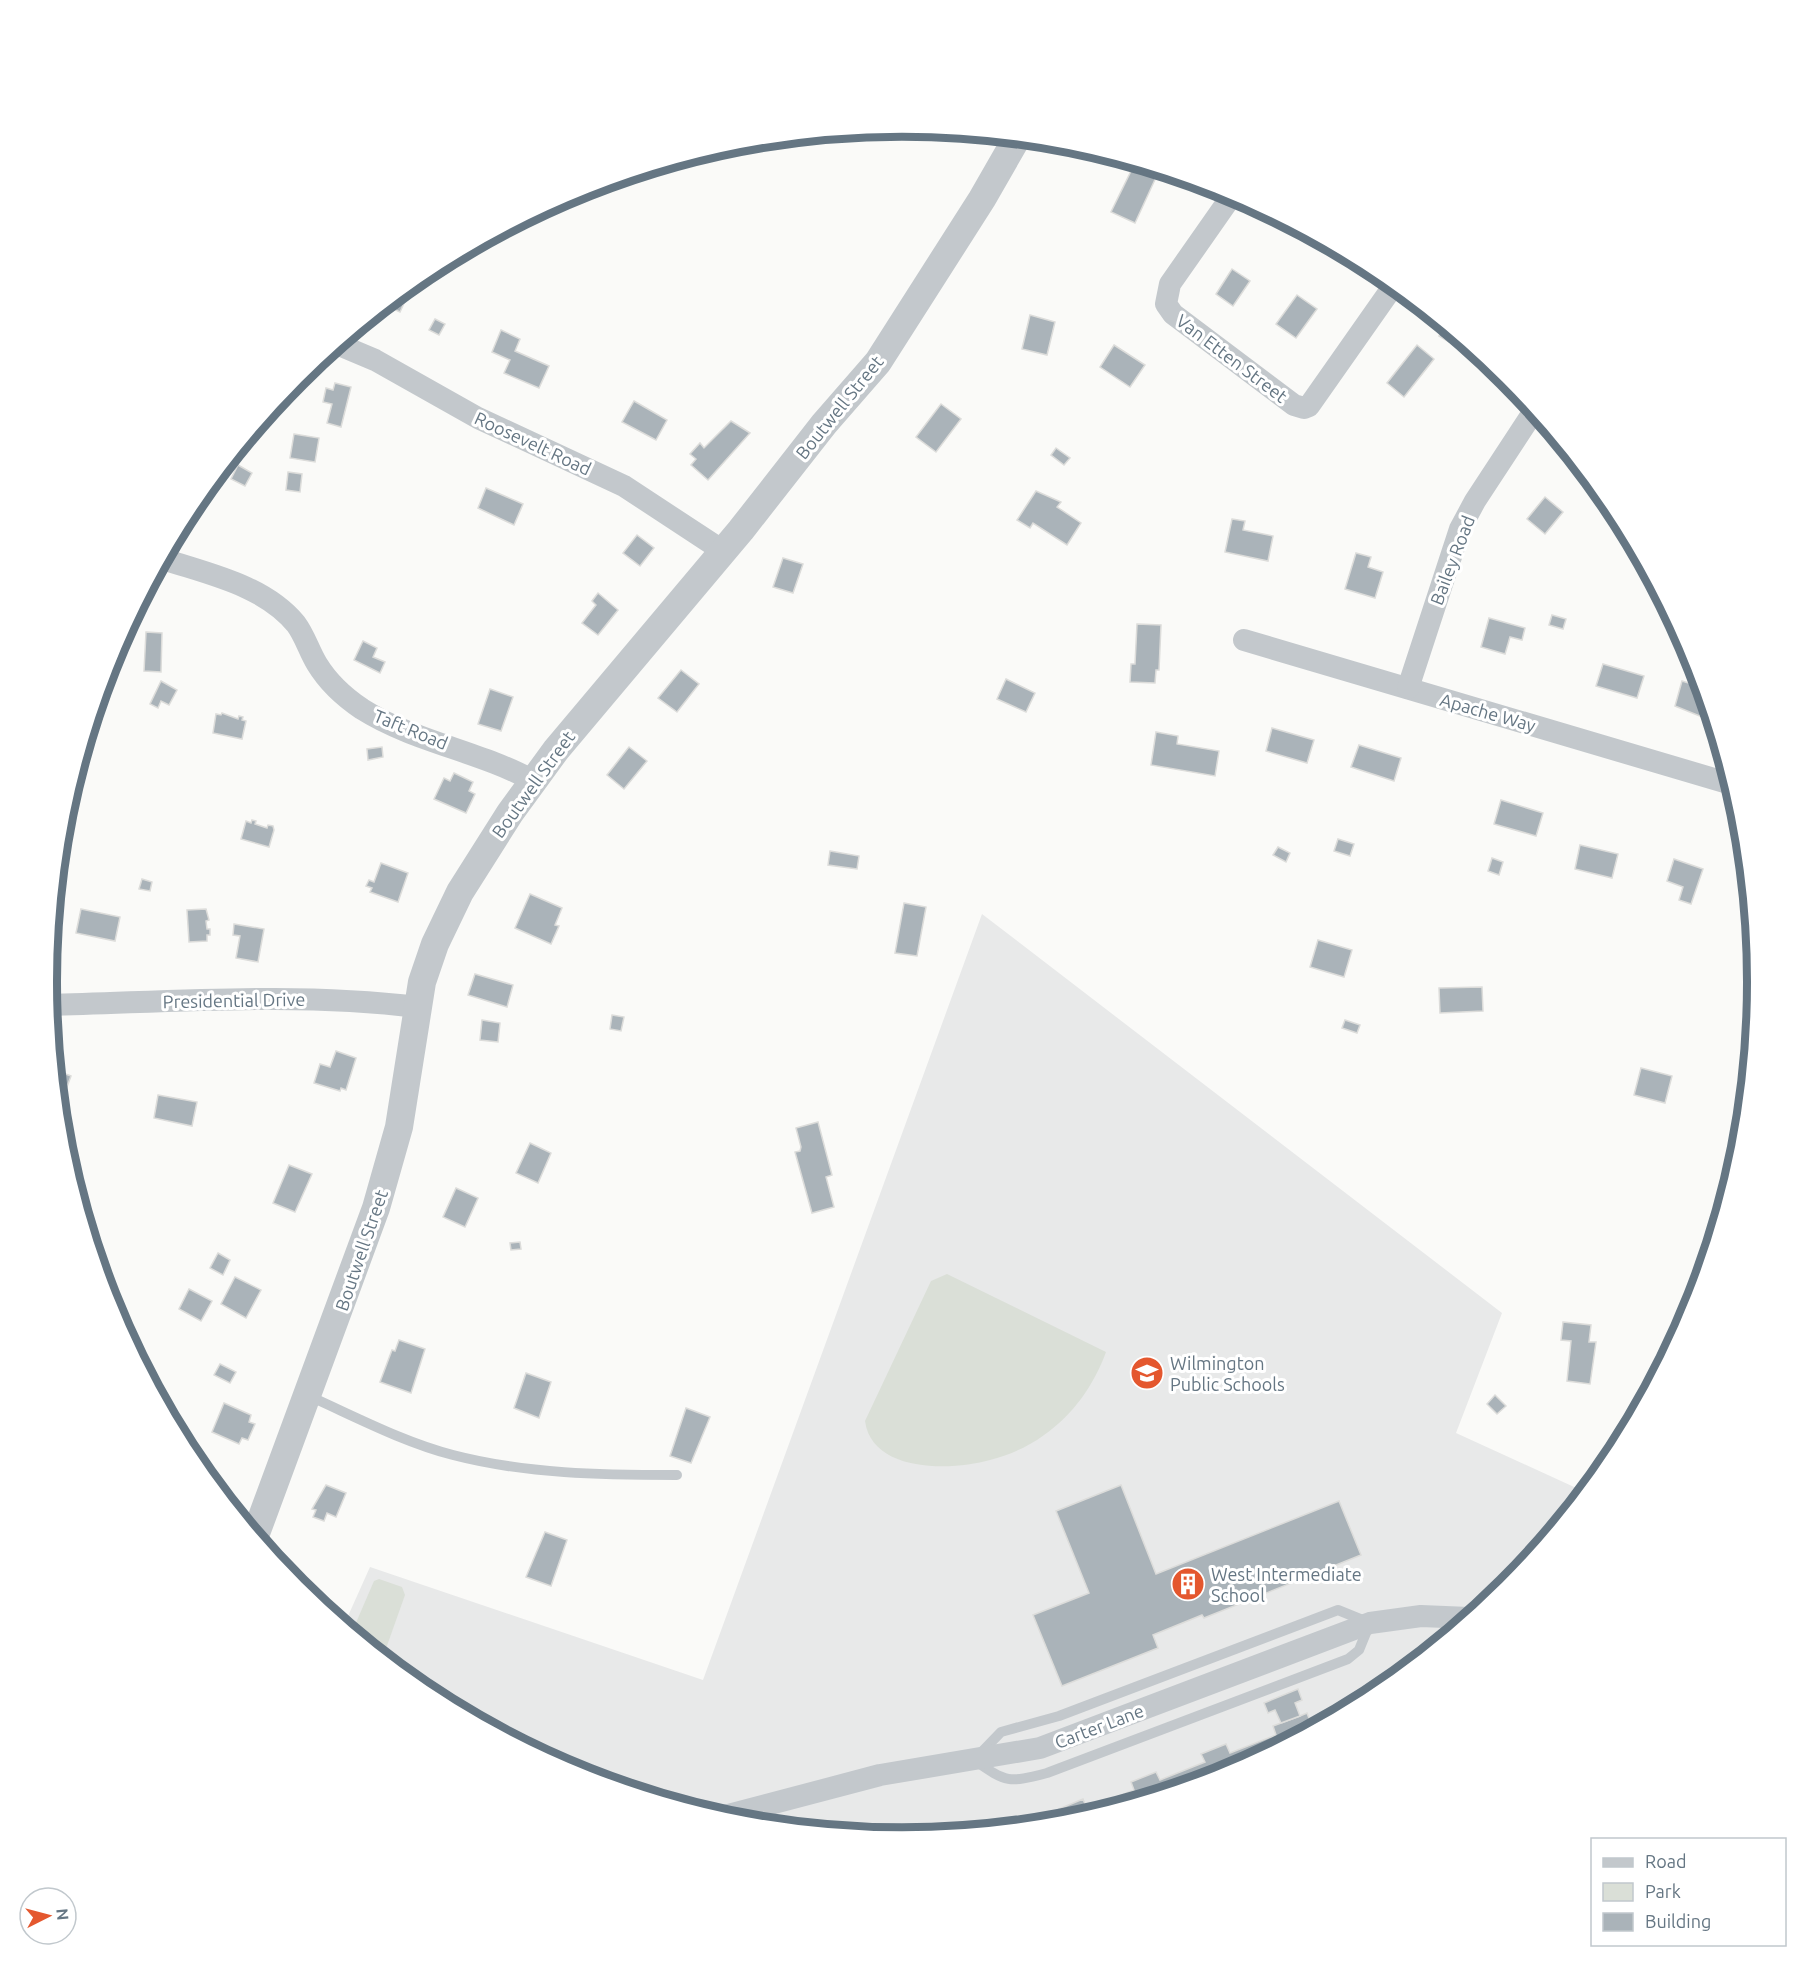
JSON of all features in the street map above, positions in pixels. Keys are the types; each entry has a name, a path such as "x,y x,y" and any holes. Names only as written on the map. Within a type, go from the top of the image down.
{"street":[{"name":"Boutwell Street","path":"258,1528 361,1253 390,1161 405,1096 418,1007 428,963 460,892 556,750 723,550 824,424 878,363 965,228 1013,144"},
{"name":"Van Etten Street","path":"1227,202 1170,284 1166,300 1173,314 1294,405 1304,408 1312,402 1389,292"},
{"name":"Roosevelt Road","path":"345,347 375,360 478,418 624,486 723,550"},
{"name":"Bailey Road","path":"1408,688 1460,529 1475,501 1530,417"},
{"name":"Taft Road","path":"168,562 247,588 282,610 298,627 322,672 337,689 361,708 386,721 489,760 534,781"},
{"name":"Apache Way","path":"1244,640 1722,780"},
{"name":"Presidential Drive","path":"58,1005 294,998 356,999 418,1007"},
{"name":"Carter Lane","path":"741,1812 880,1775 1014,1754 1068,1739 1370,1623 1421,1616 1458,1618"}],"lane":[{"path":"309,1396 391,1432 453,1455 512,1466 594,1475 676,1475"}],"shaded area":[{"name":"Wilmington Public Schools","path":"982,914 1502,1313 1456,1433 1577,1489 1500,1580 1459,1617 1371,1685 1324,1714 1276,1740 1225,1763 1174,1782 1067,1811 1012,1820 902,1827 792,1820 737,1811 630,1782 579,1763 479,1714 433,1685 347,1619 370,1567 703,1680"}],"green space":[{"path":"947,1274 1106,1352 1089,1387 1073,1409 1054,1427 1031,1443 1004,1456 974,1464 936,1466 916,1464 882,1451 871,1438 865,1421 931,1281"},
{"path":"379,1579 402,1587 405,1595 385,1650 355,1625 374,1581"}],"building":[{"path":"1132,169 1156,177 1135,223 1111,212"},
{"path":"1232,269 1250,281 1233,306 1216,294"},
{"path":"1297,295 1317,309 1296,338 1276,324"},
{"path":"406,299 400,312 393,309"},
{"path":"1030,315 1055,322 1047,355 1022,349"},
{"path":"435,319 445,324 439,335 429,330"},
{"path":"501,330 520,339 515,351 549,366 539,388 504,373 510,360 492,352"},
{"path":"1441,332 1450,340 1449,342 1439,336"},
{"path":"1114,345 1145,365 1130,387 1100,367"},
{"path":"1417,345 1434,359 1404,397 1387,383"},
{"path":"335,383 351,387 341,427 327,423 332,404 323,402 326,388 333,390"},
{"path":"634,401 667,420 656,440 622,422"},
{"path":"941,404 961,419 936,452 916,437"},
{"path":"731,421 750,433 708,480 691,465 696,459 690,454 700,443 704,448"},
{"path":"294,434 319,438 315,462 290,458"},
{"path":"1056,448 1070,458 1064,465 1051,455"},
{"path":"238,465 252,473 245,486 231,479"},
{"path":"288,472 302,474 300,492 286,490"},
{"path":"486,488 523,504 514,525 478,508"},
{"path":"1036,491 1061,502 1057,507 1081,523 1067,545 1033,523 1030,528 1017,520"},
{"path":"1545,497 1563,512 1545,534 1527,519"},
{"path":"1232,519 1245,521 1243,530 1273,536 1268,561 1225,552"},
{"path":"637,535 654,548 640,566 623,553"},
{"path":"1356,553 1371,557 1368,567 1383,572 1375,598 1345,589"},
{"path":"783,558 803,564 793,593 773,587"},
{"path":"598,593 618,610 598,635 582,623 596,605 592,601"},
{"path":"1552,615 1566,619 1563,629 1549,625"},
{"path":"1489,618 1525,628 1522,640 1510,637 1505,654 1481,647"},
{"path":"1137,624 1161,625 1159,670 1156,670 1155,683 1130,682 1131,664 1135,664"},
{"path":"146,632 162,633 161,672 144,671"},
{"path":"363,641 377,648 373,657 385,662 380,673 354,660"},
{"path":"1603,664 1644,676 1637,698 1596,686"},
{"path":"681,670 699,684 677,712 658,698"},
{"path":"1006,679 1035,693 1026,712 997,699"},
{"path":"161,681 177,690 169,705 161,701 158,708 150,704"},
{"path":"1682,681 1692,684 1704,718 1675,706"},
{"path":"490,689 513,697 501,731 478,724"},
{"path":"222,713 238,719 239,716 243,717 242,720 246,721 242,739 213,733 216,714 221,715"},
{"path":"1272,728 1314,740 1307,763 1266,751"},
{"path":"1156,732 1178,736 1177,744 1219,751 1215,776 1151,765"},
{"path":"1359,745 1401,758 1394,781 1351,767"},
{"path":"382,747 383,757 368,760 367,749"},
{"path":"629,747 647,761 624,789 607,775"},
{"path":"454,773 473,782 469,791 475,794 466,813 434,799 444,778 450,781"},
{"path":"1501,800 1543,813 1536,836 1494,824"},
{"path":"252,820 256,821 255,824 267,828 268,825 273,826 269,847 241,839 246,821 251,823"},
{"path":"1338,839 1354,844 1350,856 1334,851"},
{"path":"1580,845 1618,854 1612,878 1575,869"},
{"path":"1278,847 1290,853 1286,862 1273,855"},
{"path":"830,851 859,856 857,869 828,865"},
{"path":"1492,858 1503,862 1499,875 1488,871"},
{"path":"1674,859 1703,869 1691,904 1679,900 1683,887 1667,881"},
{"path":"381,863 408,873 398,902 370,892 372,888 366,886 369,880 374,882"},
{"path":"142,879 152,882 150,891 139,889"},
{"path":"530,894 562,908 555,925 559,926 551,944 515,928"},
{"path":"904,903 926,907 917,956 895,953"},
{"path":"81,909 120,917 115,941 76,933"},
{"path":"206,909 209,920 206,921 207,929 210,929 207,941 189,942 187,910"},
{"path":"234,924 264,929 258,962 236,958 240,936 233,935"},
{"path":"1318,940 1352,950 1344,977 1310,967"},
{"path":"475,974 513,985 507,1007 468,995"},
{"path":"1482,987 1483,1011 1440,1013 1439,988"},
{"path":"612,1015 624,1017 621,1031 610,1029"},
{"path":"482,1020 500,1023 498,1042 480,1040"},
{"path":"1345,1020 1360,1025 1357,1033 1342,1028"},
{"path":"336,1051 356,1058 346,1090 341,1088 340,1091 314,1083 320,1064 330,1067"},
{"path":"1641,1068 1672,1076 1665,1103 1634,1095"},
{"path":"62,1073 71,1076 64,1094"},
{"path":"158,1095 197,1102 192,1126 154,1118"},
{"path":"818,1122 832,1175 826,1177 834,1207 812,1213 795,1152 800,1151 801,1147 796,1128"},
{"path":"530,1143 551,1153 538,1183 516,1173"},
{"path":"289,1165 312,1174 295,1212 273,1203"},
{"path":"456,1188 478,1198 465,1227 443,1217"},
{"path":"520,1242 521,1249 511,1250 510,1243"},
{"path":"218,1253 230,1260 223,1275 210,1268"},
{"path":"235,1277 261,1290 246,1318 221,1304"},
{"path":"189,1289 212,1301 201,1321 179,1309"},
{"path":"1563,1322 1591,1325 1589,1342 1596,1342 1590,1384 1567,1381 1571,1341 1561,1340"},
{"path":"399,1340 425,1349 411,1393 380,1382 392,1350 395,1351"},
{"path":"220,1364 236,1372 230,1383 214,1375"},
{"path":"526,1373 551,1382 539,1418 514,1408"},
{"path":"1495,1395 1506,1406 1497,1414 1487,1404"},
{"path":"224,1403 251,1415 249,1422 255,1424 248,1440 242,1438 239,1444 212,1432"},
{"path":"686,1408 710,1417 691,1463 670,1456"},
{"path":"326,1485 346,1493 336,1517 327,1513 324,1521 313,1517 316,1510 312,1509"},
{"name":"West Intermediate School","path":"1121,1485 1156,1574 1339,1501 1361,1555 1204,1618 1202,1615 1153,1635 1158,1648 1062,1686 1033,1615 1089,1593 1056,1511"},
{"path":"545,1532 567,1540 551,1586 526,1577"},
{"path":"1298,1689 1302,1700 1295,1703 1300,1716 1281,1723 1275,1710 1268,1713 1264,1703"},
{"path":"1307,1713 1310,1721 1314,1719 1225,1763 1174,1782 1104,1802 1134,1790 1131,1782 1156,1772 1160,1780 1205,1762 1201,1754 1226,1744 1230,1753 1276,1735 1273,1726"},
{"path":"1083,1799 1086,1806 1060,1812 1059,1809"}],"place":[{"name":"Wilmington Public Schools","path":"1147,1373"},
{"name":"West Intermediate School","path":"1188,1584"}]}
